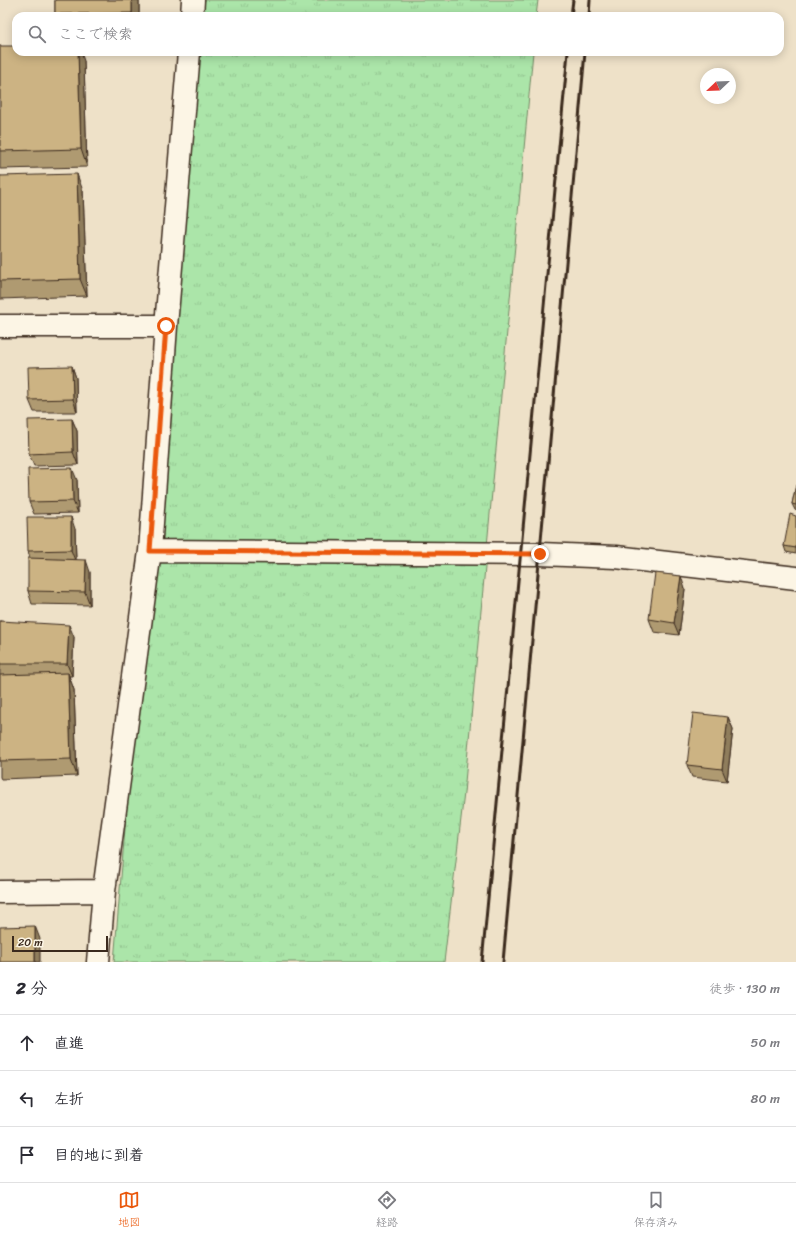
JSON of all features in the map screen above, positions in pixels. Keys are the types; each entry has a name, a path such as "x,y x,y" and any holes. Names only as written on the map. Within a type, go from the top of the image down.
{"street":[{"path":"192,12 193,0"},
{"path":"98,962 104,892 150,551 166,326 189,56"},
{"path":"0,326 166,326"},
{"path":"150,551 616,556 796,578"},
{"path":"0,892 104,892"}],"green space":[{"path":"193,0 538,0 536,12 192,12"},
{"path":"189,56 533,56 464,793 444,962 114,962"}],"building":[{"path":"55,0 132,0 132,12 55,12"},
{"path":"0,46 12,46 12,56 78,56 81,149 0,151"},
{"path":"77,174 80,279 0,281 0,176"},
{"path":"72,366 73,399 29,400 28,367"},
{"path":"72,419 73,452 29,454 28,420"},
{"path":"72,468 73,501 29,502 28,469"},
{"path":"796,485 796,505 792,504"},
{"path":"790,514 796,516 796,548 784,546"},
{"path":"27,517 71,517 71,550 28,551"},
{"path":"28,558 86,560 85,592 28,591"},
{"path":"655,573 681,576 674,623 649,619"},
{"path":"0,621 69,625 67,664 0,664"},
{"path":"68,673 71,759 0,761 0,675"},
{"path":"693,713 728,717 722,769 687,765"},
{"path":"35,926 35,962 0,962 0,927"}],"railway":[{"path":"572,12 573,0"},
{"path":"589,12 590,0"},
{"path":"482,962 568,56"},
{"path":"503,962 585,56"}],"route":[{"path":"166,326 150,551 540,554"}]}
